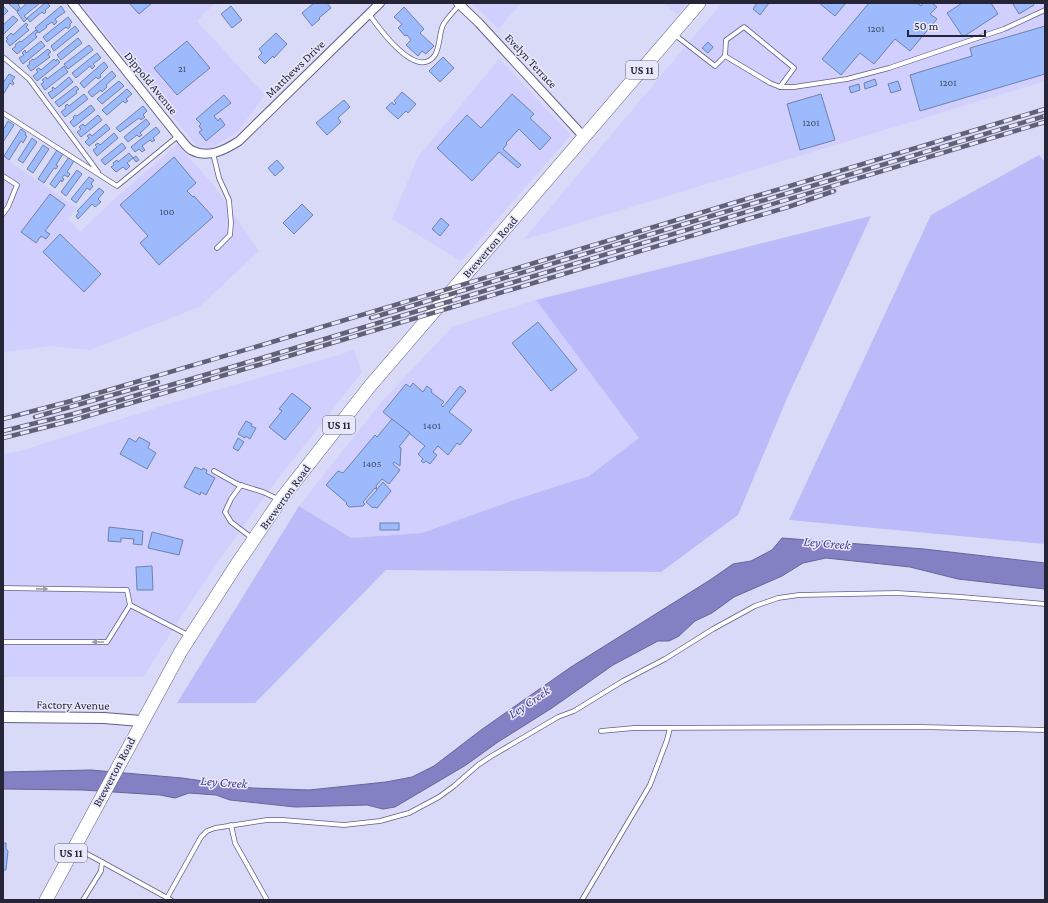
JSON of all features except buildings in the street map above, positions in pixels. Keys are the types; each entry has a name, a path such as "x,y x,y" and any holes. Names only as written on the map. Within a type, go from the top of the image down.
{"main road":[{"name":"US 11","path":"584,137 700,3"},
{"name":"Brewerton Road","path":"46,900 141,722 190,636 281,500 370,386 584,137"}],"street":[{"name":"Dippold Avenue","path":"72,3 190,149 200,153 213,153 224,150"},
{"name":"Matthews Drive","path":"224,150 239,141 380,3"},
{"name":"Evelyn Terrace","path":"460,3 584,137"},
{"name":"Factory Avenue","path":"3,717 104,718 141,722"}],"lane":[{"path":"369,14 384,35 406,57 416,62 428,61 435,54 444,25 460,3"},
{"path":"725,56 770,83 780,87 794,87 847,79 889,68 1004,29 1045,10"},
{"path":"673,34 715,66 725,56 726,40 744,27 794,68 780,87"},
{"path":"3,58 29,79 100,175"},
{"path":"3,112 117,186 178,136"},
{"path":"213,153 219,178 229,200 231,223 230,235 217,248"},
{"path":"3,176 17,185 8,207 3,214"},
{"path":"214,471 241,485 281,500"},
{"path":"241,485 231,499 225,512 230,522 254,540"},
{"path":"3,588 128,590 130,605 107,642 3,642"},
{"path":"74,847 169,899 203,834 207,831 231,825 267,820 344,825 361,824 380,822 409,813 439,797 490,757 558,717 574,711 623,681 665,659 713,629 754,606 778,598 799,594 897,593 1045,604"},
{"path":"130,605 190,636"},
{"path":"601,731 634,728 921,727 1045,730"},
{"path":"582,900 650,785 670,728"},
{"path":"231,825 235,843 267,900"},
{"path":"83,900 101,871 102,862"}],"shaded area":[{"path":"80,3 215,3 197,21 265,95 238,131 210,149 197,146"},
{"path":"472,3 521,3 498,29"},
{"path":"664,3 687,3 677,15"},
{"path":"722,3 1045,3 1045,81 523,240"},
{"path":"499,59 571,135 461,261 392,219 418,157"},
{"path":"178,144 215,187 259,251 199,307 90,350 50,346 3,352 3,157 77,208 68,219 80,232 112,201"},
{"path":"1039,155 1045,162 1045,544 789,520 931,215"},
{"path":"871,216 788,396 738,515 661,572 386,570 255,703 177,703 299,506 351,538 422,533 514,500 589,476 639,438 536,300"},
{"path":"536,300 640,438 589,476 514,500 422,533 351,538 299,506 383,400 452,327"},
{"path":"354,350 362,372 277,480 222,556 143,677 3,677 3,454 20,451 175,402"}],"water":[{"name":"Ley Creek","path":"782,538 924,549 1045,563 1045,589 958,579 910,567 826,558 803,563 782,576 734,597 712,613 695,621 679,636 669,641 658,641 613,665 552,708 498,742 466,765 395,807 383,809 367,805 295,807 230,800 216,795 189,793 175,798 160,795 83,790 3,789 3,772 91,770 182,778 252,788 309,790 386,782 412,777 434,766 481,730 571,667 733,564 751,561 772,550"}],"railway":[{"path":"3,419 71,401 262,345 1045,109"},
{"path":"371,318 1045,116"},
{"path":"3,431 73,414 1045,122"},
{"path":"3,438 74,420 788,207 834,191"},
{"path":"35,417 158,382"}]}
